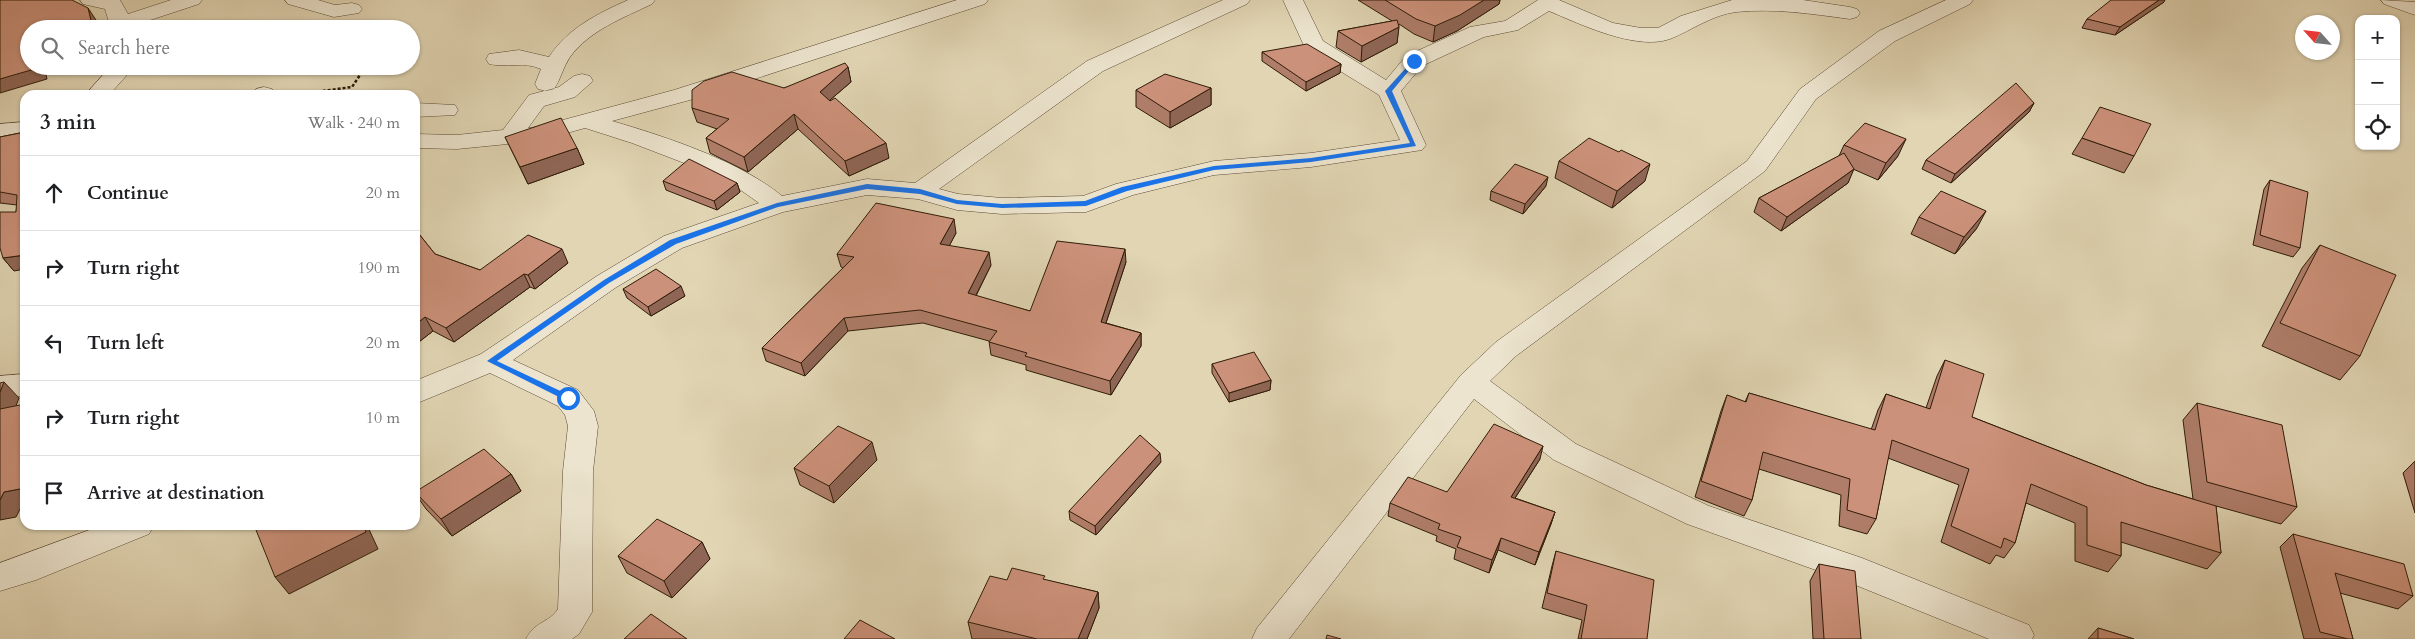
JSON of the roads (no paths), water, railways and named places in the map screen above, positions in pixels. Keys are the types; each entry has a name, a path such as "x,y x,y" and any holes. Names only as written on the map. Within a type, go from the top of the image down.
{"street":[{"path":"90,0 112,4 117,10 120,20"},
{"path":"137,20 192,0"},
{"path":"294,0 334,11 352,9"},
{"path":"510,137 530,107 537,100 549,80 552,67 564,49 582,31 645,0"},
{"path":"420,141 457,142 538,134 587,122 682,95 978,0"},
{"path":"920,191 1095,66 1240,0"},
{"path":"420,391 491,361 606,282 673,242 777,205 867,187 920,191 957,202 1002,206 1086,204 1125,189 1214,168 1311,160 1414,145 1389,91 1314,45 1293,0"},
{"path":"1268,639 1471,382 1506,349 1756,166 1808,94 1887,36 1963,0"},
{"path":"2391,0 2415,9"},
{"path":"1389,91 1414,61 1478,32 1511,26 1548,2 1608,29 1641,34 1662,34 1688,20 1733,6 1786,4 1842,6 1887,36"},
{"path":"497,60 522,56 539,59 552,67"},
{"path":"101,90 115,75"},
{"path":"537,100 551,98 567,92 582,80"},
{"path":"420,110 446,110"},
{"path":"587,122 620,130 724,170 761,190 777,205"},
{"path":"0,131 20,129"},
{"path":"491,361 568,398 579,411 584,426 578,471 575,612 567,624 543,639"},
{"path":"1471,382 1565,452 1698,515 1850,568 2017,634"},
{"path":"0,387 20,385"},
{"path":"0,577 125,530"}]}
